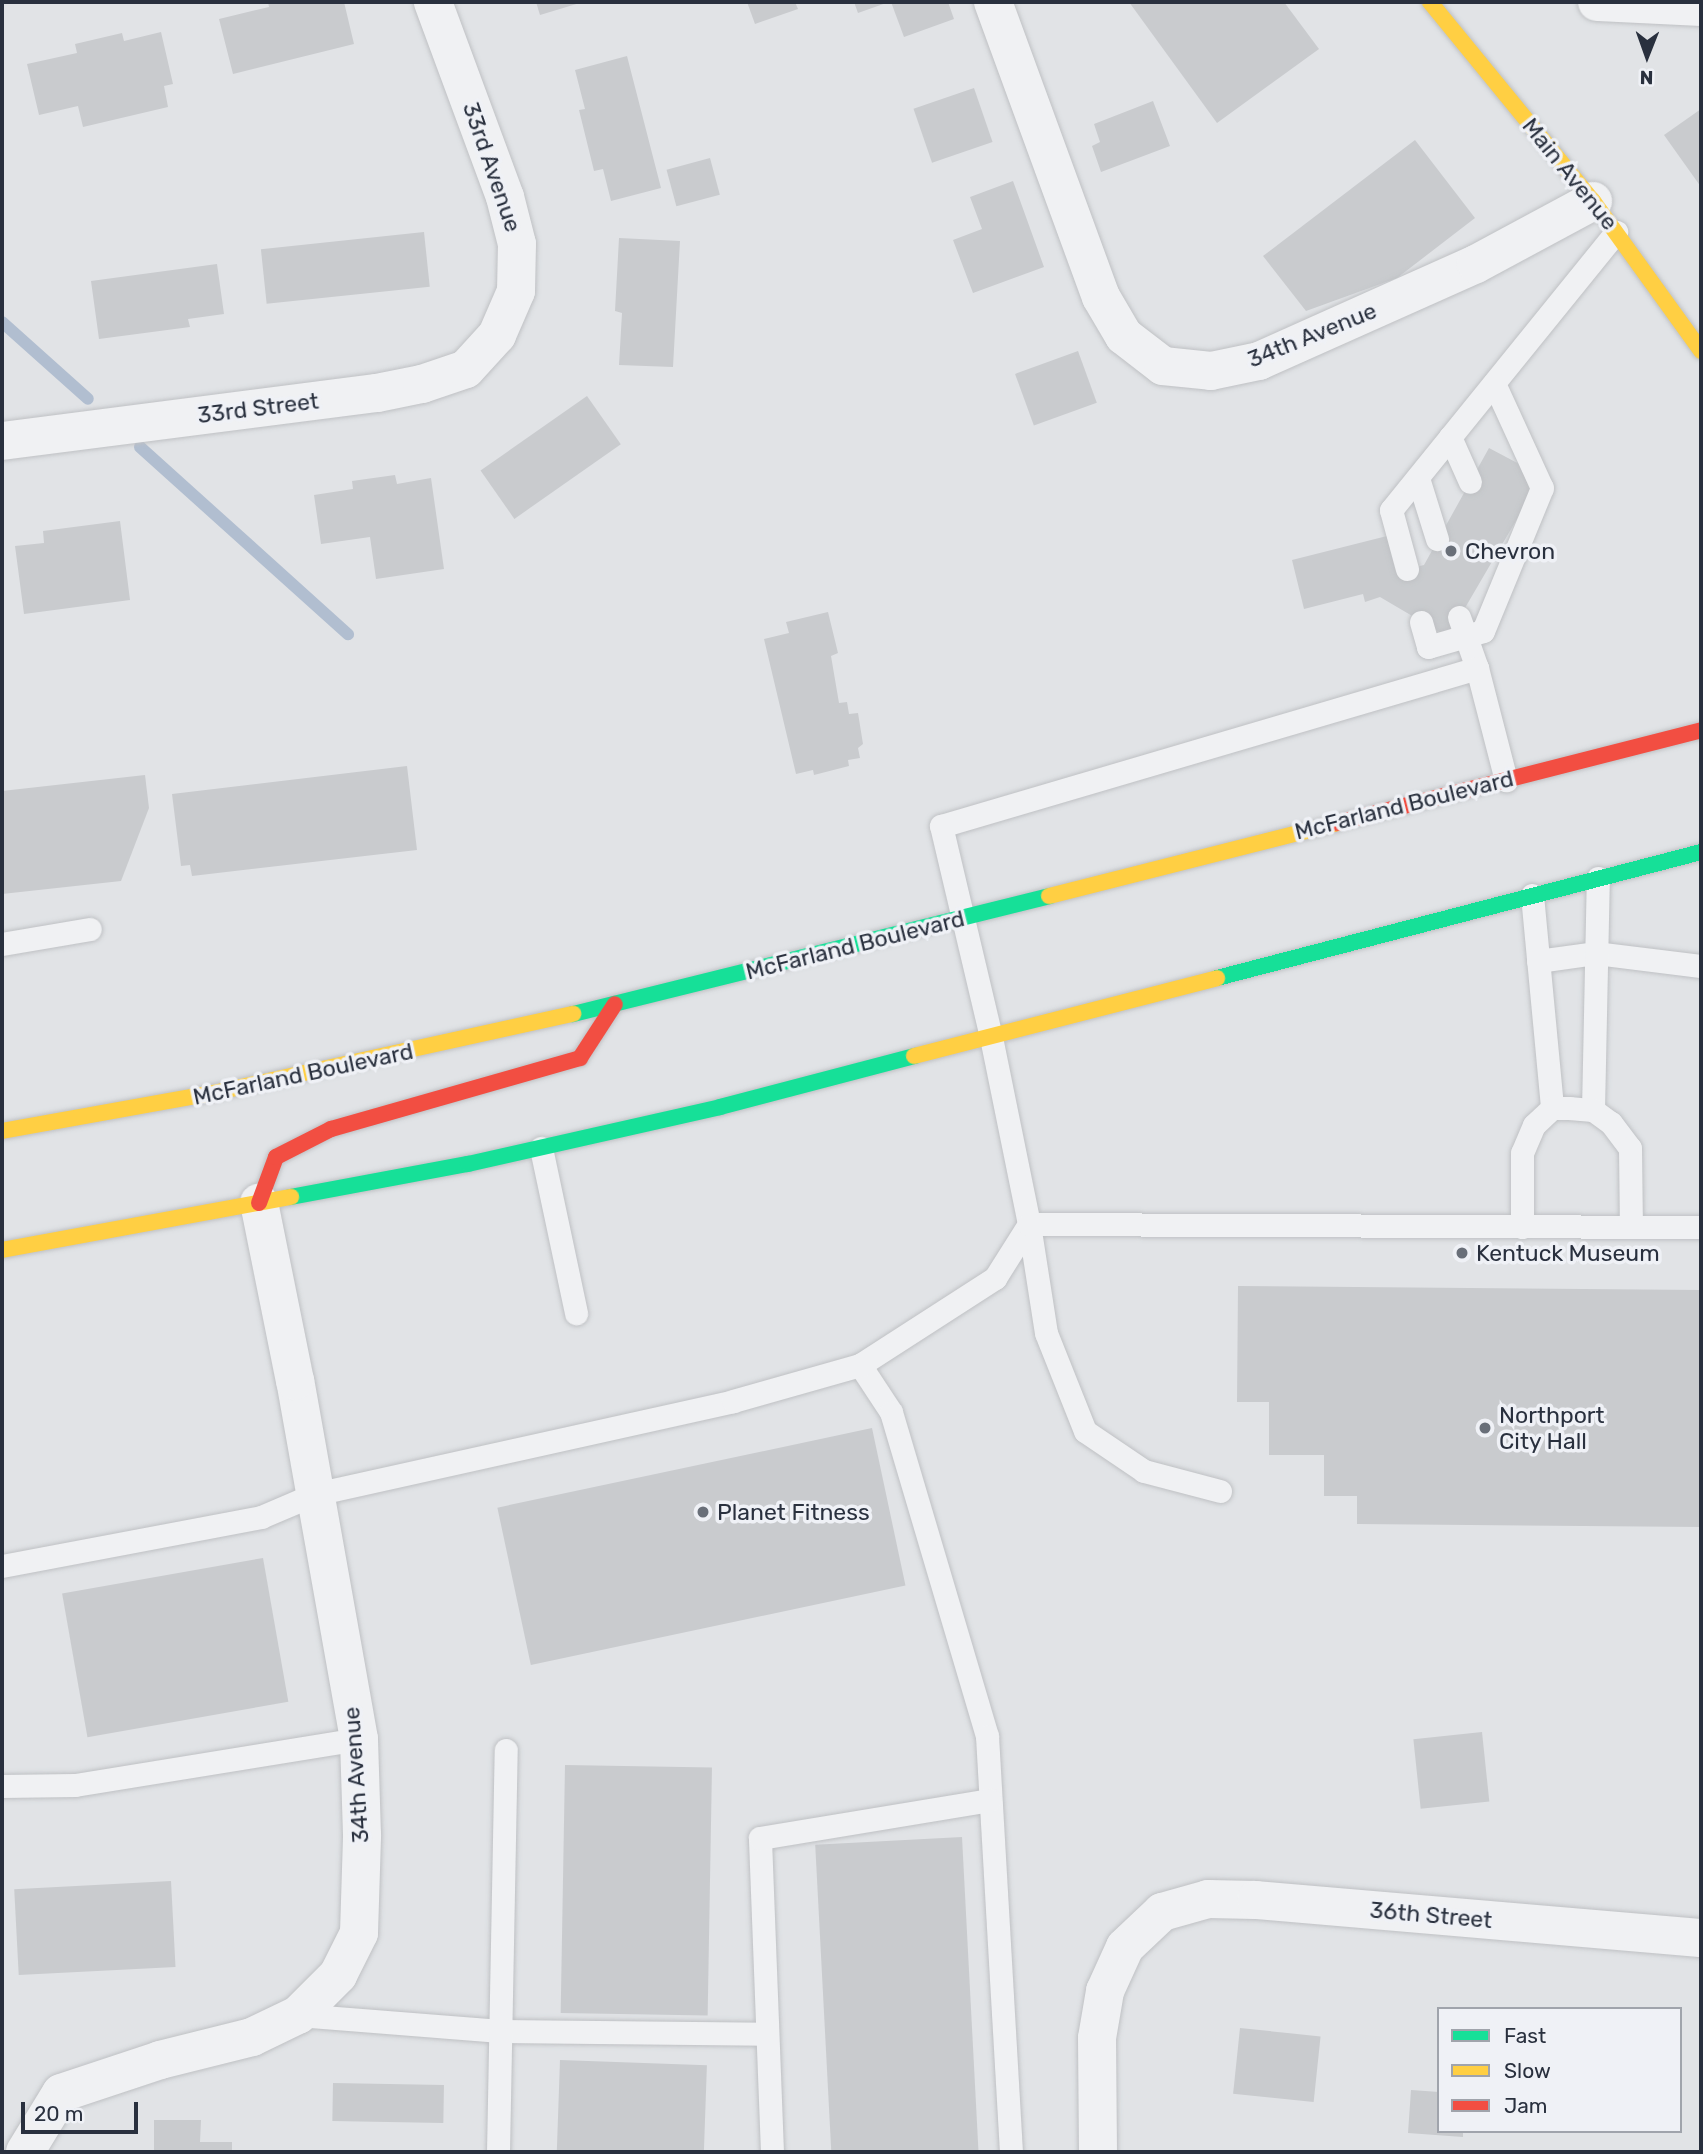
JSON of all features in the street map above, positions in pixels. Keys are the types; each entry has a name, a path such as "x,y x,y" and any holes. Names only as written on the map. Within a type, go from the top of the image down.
{"main road":[{"name":"Main Avenue","path":"1430,2 1593,201 1701,351"},
{"name":"McFarland Boulevard","path":"2,1131 213,1093 615,1004 964,918 1698,729"},
{"path":"2,1250 541,1148 720,1107 1701,852"},
{"path":"259,1203 276,1157 331,1129 580,1058 615,1004"}],"street":[{"name":"33rd Avenue","path":"433,2 505,197 517,244 516,291 497,335"},
{"name":"34th Avenue","path":"993,2 1101,297 1124,337 1163,366 1211,371 1259,361 1476,264 1593,201"},
{"path":"1597,2 1701,7"},
{"name":"33rd Street","path":"2,441 422,384 466,369 497,335"},
{"name":"34th Avenue","path":"25,2152 61,2093 160,2060 252,2036 298,2015 338,1975 359,1933 362,1835 359,1739 316,1494 259,1203"},
{"name":"36th Street","path":"1098,2152 1097,2038 1104,1990 1125,1947 1162,1912 1208,1899 1256,1900 1701,1938"}],"lane":[{"path":"1407,569 1391,510 1616,232"},
{"path":"1421,622 1428,647 1462,627 1483,631 1542,488 1494,383"},
{"path":"1450,437 1470,482"},
{"path":"1418,478 1437,539"},
{"path":"1498,551 1506,574"},
{"path":"1462,627 1478,668 1506,780"},
{"path":"1220,1491 1144,1471 1085,1431 1046,1333 1029,1224 991,1037 941,826 1478,668"},
{"path":"1593,1110 1598,878"},
{"path":"1532,895 1552,1108"},
{"path":"2,944 90,929"},
{"path":"1538,961 1596,953 1701,967"},
{"path":"1522,1227 1522,1153 1534,1125 1552,1108 1593,1110 1611,1123 1630,1148 1632,1227"},
{"path":"541,1148 576,1313"},
{"path":"1029,1224 1701,1227"},
{"path":"2,1566 261,1517 316,1494 733,1401 860,1365 995,1278 1029,1224"},
{"path":"860,1365 891,1412 986,1736 1011,2152"},
{"path":"2,1786 75,1785 359,1739"},
{"path":"498,2152 506,1749"},
{"path":"772,2152 760,1838 990,1800"},
{"path":"298,2015 500,2031 766,2035"}],"building":[{"path":"268,2 344,2 354,44 233,74 219,19 269,7"},
{"path":"536,2 583,2 540,15"},
{"path":"747,2 795,2 798,9 755,24"},
{"path":"854,2 889,2 858,13"},
{"path":"891,2 948,2 954,19 904,37"},
{"path":"1129,2 1284,2 1319,49 1217,123"},
{"path":"161,32 173,84 164,86 168,107 83,127 78,106 39,115 27,64 77,53 75,44 122,33 124,41"},
{"path":"627,56 661,188 611,201 603,169 594,171 579,110 585,109 575,70"},
{"path":"974,88 993,142 932,163 913,109"},
{"path":"1153,101 1170,146 1101,172 1092,146 1100,142 1094,124"},
{"path":"1701,109 1701,187 1664,135"},
{"path":"1415,140 1475,218 1397,278 1306,311 1263,256"},
{"path":"710,158 720,195 676,206 667,170"},
{"path":"1013,181 1044,267 973,293 953,240 982,229 970,197"},
{"path":"424,232 430,287 267,304 261,249"},
{"path":"619,238 680,241 673,367 619,365 622,313 615,311"},
{"path":"217,264 224,314 188,319 190,327 99,339 91,281"},
{"path":"1078,351 1097,403 1034,426 1015,374"},
{"path":"587,396 621,444 514,519 481,471"},
{"path":"1489,448 1523,466 1531,495 1448,637 1380,597 1365,602 1363,594 1304,609 1292,560 1387,536 1396,572 1424,565"},
{"path":"395,475 397,484 431,478 444,569 376,579 370,537 321,544 314,495 353,489 352,481"},
{"path":"120,521 130,600 24,614 15,546 44,543 43,531"},
{"path":"828,612 838,653 831,656 839,703 847,702 849,714 858,713 863,744 858,748 860,758 848,760 849,766 814,775 813,770 796,774 764,639 789,633 786,622"},
{"path":"407,766 417,850 192,876 190,865 181,866 172,794"},
{"path":"145,775 149,808 121,881 2,894 2,791"},
{"name":"Northport City Hall","path":"1238,1286 1701,1290 1701,1527 1357,1524 1357,1496 1324,1496 1324,1455 1269,1455 1269,1402 1237,1402"},
{"path":"872,1428 905,1585 531,1665 497,1508"},
{"path":"263,1558 288,1702 87,1737 62,1593"},
{"path":"1482,1732 1489,1802 1421,1809 1413,1739"},
{"path":"565,1765 712,1768 708,2016 561,2013"},
{"path":"962,1837 978,2152 831,2152 815,1845"},
{"path":"171,1881 176,1967 19,1975 14,1889"},
{"path":"1240,2028 1321,2036 1314,2102 1233,2094"},
{"path":"560,2060 707,2065 704,2152 557,2152"},
{"path":"333,2083 444,2085 443,2123 332,2121"},
{"path":"1411,2090 1437,2092 1437,2133 1463,2133 1463,2137 1408,2133"},
{"path":"154,2120 201,2120 200,2142 232,2142 232,2152 154,2152"}],"waterway":[{"path":"2,322 88,399"},
{"path":"140,447 348,634"}],"traffic: fast":[{"path":"1217,978 1701,852"},
{"path":"573,1014 1049,896"},
{"path":"291,1197 468,1164 720,1107 914,1056"}],"traffic: slow":[{"path":"1430,2 1593,201 1701,351"},
{"path":"1049,896 1337,823"},
{"path":"914,1056 1217,978"},
{"path":"2,1131 213,1093 573,1014"},
{"path":"2,1250 291,1197"}],"traffic: jam":[{"path":"1337,823 1701,730"},
{"path":"259,1203 276,1157 331,1129 580,1058 615,1004"}],"place":[{"name":"Chevron","path":"1451,551"},
{"name":"Kentuck Museum","path":"1462,1253"},
{"name":"Northport City Hall","path":"1485,1428"},
{"name":"Planet Fitness","path":"703,1512"}]}
